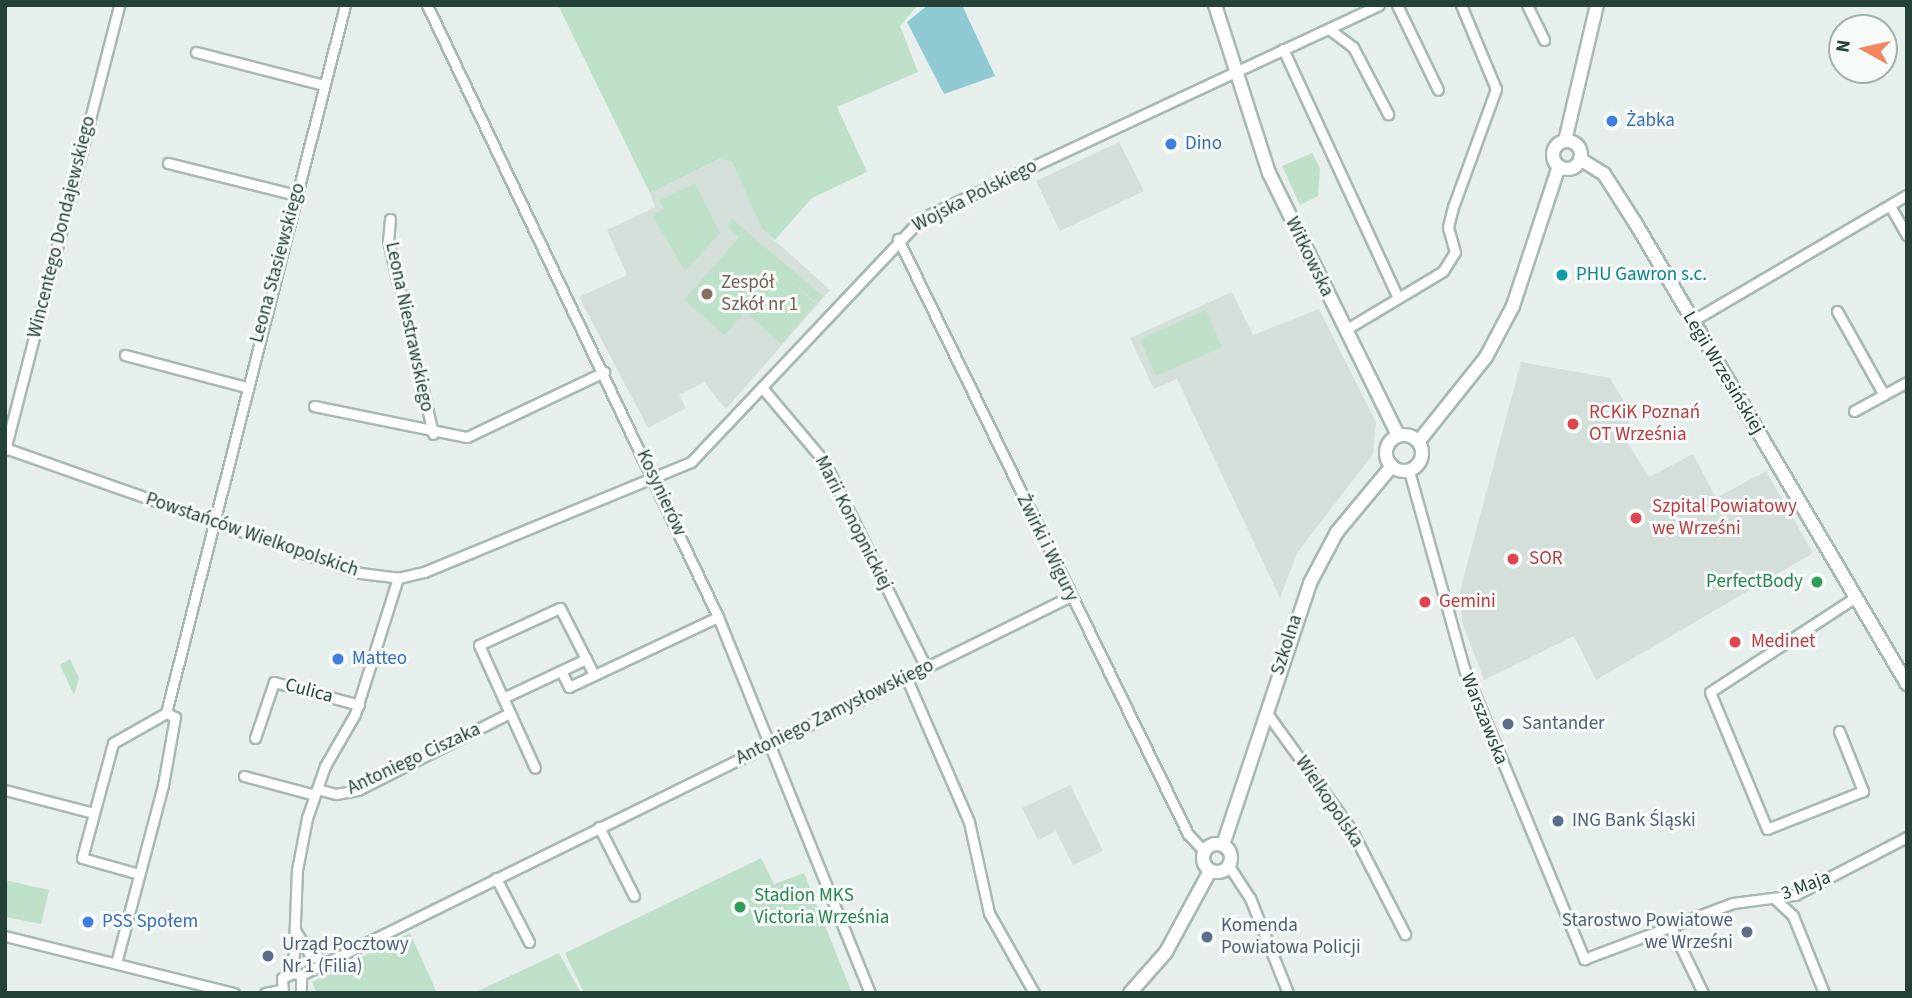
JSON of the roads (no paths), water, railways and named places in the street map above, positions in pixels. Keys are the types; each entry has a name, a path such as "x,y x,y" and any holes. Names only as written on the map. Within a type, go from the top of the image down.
{"street":[{"name":"Wincentego Dondajewskiego","path":"5,449 119,5"},
{"name":"Leona Stasiewskiego","path":"166,713 246,387 345,5"},
{"name":"Kosynierów","path":"426,5 657,481 771,744 870,993"},
{"name":"Witkowska","path":"1215,5 1269,173 1398,435"},
{"name":"Wojska Polskiego","path":"657,481 706,452 765,391 898,239 922,218 1380,5"},
{"path":"1397,5 1438,90"},
{"path":"1345,330 1451,262 1453,207 1496,89 1461,5"},
{"path":"1527,5 1544,40"},
{"path":"1419,441 1398,435 1387,449 1392,466 1409,471 1422,458 1419,441 1486,357 1509,315 1559,166 1554,151 1565,141 1597,5"},
{"path":"1329,29 1353,47 1388,114"},
{"path":"1283,49 1397,296"},
{"path":"196,52 324,85"},
{"path":"1559,166 1571,168 1580,159 1578,146 1565,141"},
{"name":"Legii Wrzesińskiej","path":"1580,159 1604,174 1907,684"},
{"path":"168,163 296,195"},
{"path":"1692,321 1907,195"},
{"path":"1890,206 1907,236"},
{"name":"Leona Niestrawskiego","path":"390,219 388,240 433,434"},
{"name":"Żwirki i Wigury","path":"898,239 1188,834 1205,852"},
{"path":"1837,311 1884,395"},
{"path":"125,355 246,387"},
{"path":"314,406 433,434 475,435 604,372"},
{"path":"1854,411 1907,382"},
{"name":"Marii Konopnickiej","path":"765,391 824,461 926,667"},
{"name":"Powstańców Wielkopolskich","path":"5,449 359,573 398,578 657,481"},
{"name":"Szkolna","path":"1223,845 1266,712 1321,560 1392,466"},
{"name":"Warszawska","path":"1409,471 1465,671 1584,959"},
{"path":"300,993 295,930 298,853 316,792 359,705 398,578"},
{"name":"Antoniego Zamysłowskiego","path":"297,974 326,964 1071,596"},
{"path":"1839,731 1863,791 1767,829 1710,692 1856,597"},
{"path":"535,768 479,645 560,608 594,675"},
{"path":"561,671 569,687 718,617"},
{"path":"503,698 586,659"},
{"path":"906,677 969,822 989,913 1034,993"},
{"name":"Culica","path":"255,737 274,682 359,705"},
{"name":"Wielkopolska","path":"1266,712 1352,831 1405,934"},
{"path":"116,963 139,874 175,717 166,713 113,743 82,859 139,874"},
{"name":"Antoniego Ciszaka","path":"244,776 316,792 336,794 358,790 510,713"},
{"path":"5,790 94,813"},
{"path":"599,827 634,896"},
{"name":"3 Maja","path":"1584,959 1656,929 1673,931 1704,913 1775,899 1829,879 1907,838"},
{"path":"1130,993 1166,952 1210,871 1205,852 1223,845 1230,853 1229,866 1250,898 1288,993"},
{"path":"1210,871 1229,866"},
{"path":"496,878 529,942"},
{"path":"1775,899 1793,916 1824,993"},
{"path":"295,930 310,953 326,964"},
{"path":"1673,931 1703,993"},
{"path":"5,936 233,993"},
{"path":"265,993 282,991 282,978 297,974"}],"water":[{"path":"928,5 962,5 995,76 944,94 907,22"}],"place":[{"name":"Żabka","path":"1612,121"},
{"name":"Dino","path":"1171,144"},
{"name":"PHU Gawron s.c.","path":"1562,275"},
{"name":"Zespół Szkół nr 1","path":"707,294"},
{"name":"RCKiK Poznań OT Września","path":"1573,424"},
{"name":"Szpital Powiatowy we Wrześni","path":"1636,518"},
{"name":"SOR","path":"1513,559"},
{"name":"PerfectBody","path":"1817,582"},
{"name":"Gemini","path":"1425,602"},
{"name":"Medinet","path":"1735,642"},
{"name":"Matteo","path":"338,659"},
{"name":"Santander","path":"1508,724"},
{"name":"ING Bank Śląski","path":"1558,821"},
{"name":"Stadion MKS Victoria Września","path":"740,907"},
{"name":"PSS Społem","path":"88,922"},
{"name":"Starostwo Powiatowe we Wrześni","path":"1747,932"},
{"name":"Komenda Powiatowa Policji","path":"1207,937"},
{"name":"Urząd Pocztowy Nr 1 (Filia)","path":"268,956"}]}
